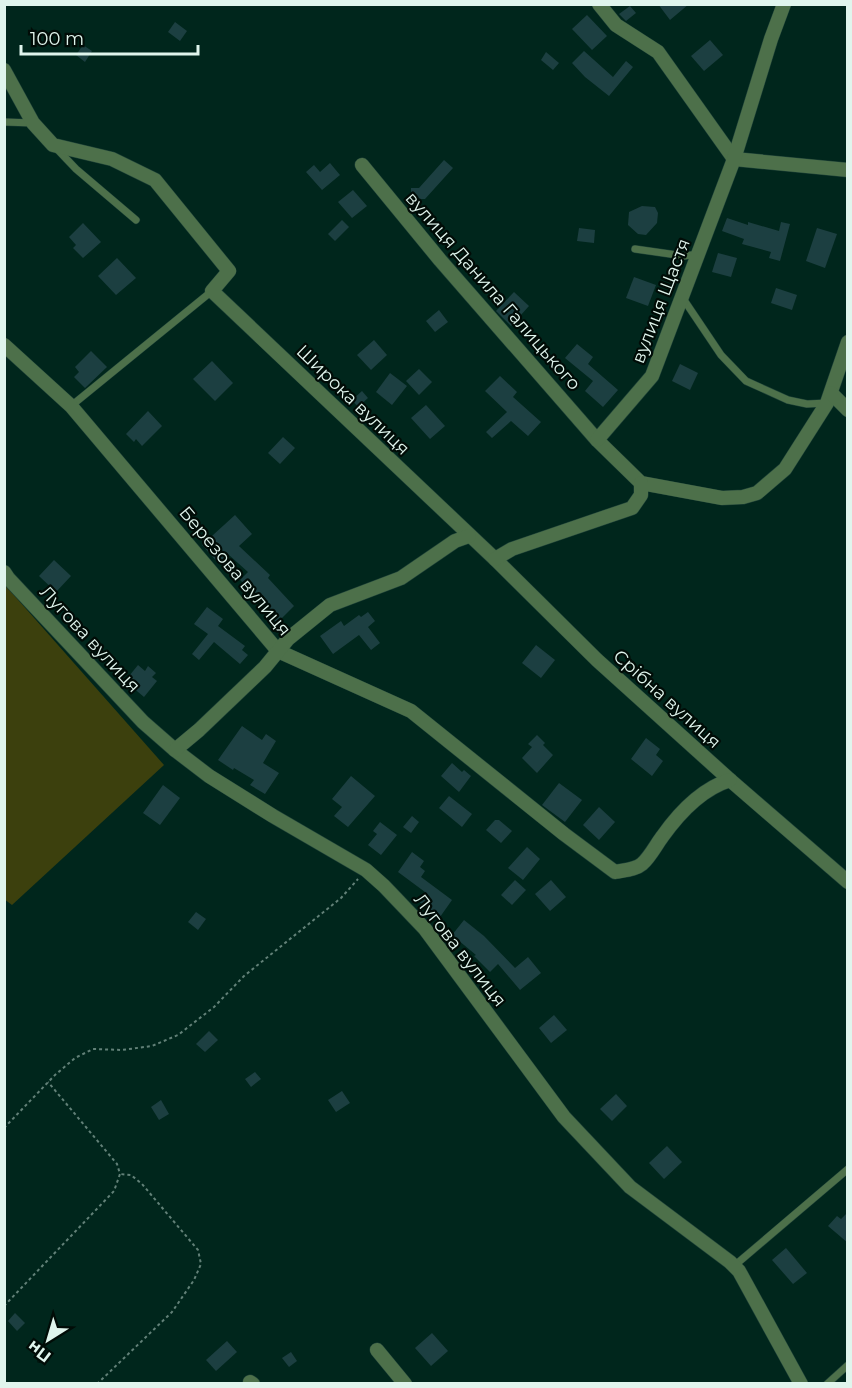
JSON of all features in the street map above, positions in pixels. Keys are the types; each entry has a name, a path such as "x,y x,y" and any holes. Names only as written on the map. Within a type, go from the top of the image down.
{"street":[{"path":"599,4 616,25 658,52 734,159 848,170"},
{"name":"вулиця Щастя","path":"597,440 652,376 734,159 784,4"},
{"path":"4,70 33,123 54,145 112,159 155,180 229,271 213,291"},
{"name":"вулиця Данила Галицького","path":"362,165 440,260 597,440 641,483"},
{"name":"Широка вулиця","path":"213,291 469,536"},
{"path":"495,559 512,549 632,508 641,495 641,483 722,498 743,497 758,493 785,469 829,398 848,342"},
{"name":"Березова вулиця","path":"4,345 71,406 278,651 411,711 615,872 643,863 671,823 695,799 720,783 730,780"},
{"path":"829,398 848,410"},
{"path":"175,750 200,730 265,667 288,639 330,605 402,578 455,541 469,536"},
{"name":"Срібна вулиця","path":"469,536 597,660 848,882"},
{"name":"Лугова вулиця","path":"4,572 143,722 175,750 209,776 366,870 384,886 425,929 571,1125 630,1187 739,1271 801,1383"},
{"path":"377,1350 405,1383"}],"lane":[{"path":"4,122 33,123"},
{"path":"54,145 76,169 135,220"},
{"path":"635,249 684,256 699,254"},
{"path":"71,406 213,291"},
{"path":"682,297 721,355 746,381 788,400 807,404 829,398"},
{"path":"734,1266 848,1169"},
{"path":"828,1383 848,1365"}],"path":[{"path":"4,1128 48,1082 75,1058 93,1049 122,1050 152,1046 178,1035 214,1007 243,976 341,898 366,870"},
{"path":"4,1306 114,1191 120,1174 117,1164 48,1082"},
{"path":"97,1383 172,1312 194,1281 201,1264 198,1250 142,1184 131,1175 120,1174"}],"green space":[{"path":"5,585 164,765 12,905 4,899"}],"building":[{"path":"658,4 689,4 670,20"},
{"path":"630,6 636,13 626,21 619,14"},
{"path":"587,15 607,36 592,50 572,29"},
{"path":"175,22 187,31 180,41 168,32"},
{"path":"710,40 723,55 704,71 691,56"},
{"path":"83,45 92,51 85,62 76,55"},
{"path":"584,51 613,77 626,61 633,67 609,96 572,63"},
{"path":"546,52 559,63 553,70 541,60"},
{"path":"444,160 453,168 425,199 411,199 411,188 419,188"},
{"path":"330,163 340,175 322,190 306,172 314,165 320,172"},
{"path":"353,190 367,206 352,218 338,202"},
{"path":"642,206 655,207 658,213 657,223 646,235 638,234 628,225 629,212"},
{"path":"727,218 779,231 781,222 790,224 780,261 769,258 771,252 742,244 744,239 722,231"},
{"path":"342,220 349,227 335,241 328,234"},
{"path":"83,223 101,242 83,258 73,248 76,245 69,237"},
{"path":"579,228 595,230 594,243 577,241"},
{"path":"817,228 837,234 825,268 806,261"},
{"path":"718,253 737,258 731,277 712,272"},
{"path":"117,258 136,278 116,295 98,276"},
{"path":"634,277 656,285 648,306 626,298"},
{"path":"776,288 797,295 792,310 771,303"},
{"path":"514,292 529,306 511,326 496,311"},
{"path":"439,310 448,322 435,332 426,321"},
{"path":"374,340 387,355 371,370 357,355"},
{"path":"577,344 593,357 588,364 618,390 603,407 585,391 593,381 565,358"},
{"path":"91,351 107,367 85,388 74,377 79,372 75,367"},
{"path":"212,361 233,383 215,401 193,379"},
{"path":"680,364 698,373 690,390 672,381"},
{"path":"419,369 432,382 419,395 406,381"},
{"path":"390,373 407,386 392,405 376,392"},
{"path":"500,376 517,392 513,397 541,422 528,436 511,421 492,438 486,432 507,412 485,391"},
{"path":"362,391 368,398 358,407 352,400"},
{"path":"426,405 445,426 430,439 411,418"},
{"path":"148,411 162,426 142,446 136,439 134,442 126,434"},
{"path":"283,437 295,448 280,464 268,453"},
{"path":"235,515 252,534 239,546 270,575 268,578 294,606 277,623 262,608 266,604 240,580 248,572 229,555 219,564 202,545"},
{"path":"54,560 71,576 56,592 39,576"},
{"path":"207,607 223,619 218,626 245,646 242,650 248,655 240,664 214,642 199,660 192,654 208,634 194,624"},
{"path":"368,612 375,621 368,627 380,643 371,650 359,635 333,654 320,636 341,621 344,626 359,615 361,617"},
{"path":"536,645 555,660 541,678 522,663"},
{"path":"138,665 145,671 148,666 156,673 152,677 157,681 144,697 125,681"},
{"path":"242,726 262,740 266,734 276,741 263,763 279,773 265,794 250,785 254,780 218,760"},
{"path":"537,735 553,755 537,773 522,758 532,747 528,744"},
{"path":"646,738 660,749 656,755 663,761 652,776 631,759"},
{"path":"452,763 471,776 459,792 441,776"},
{"path":"351,776 375,796 348,827 334,816 342,807 332,799"},
{"path":"559,783 582,800 565,822 542,805"},
{"path":"163,785 180,798 160,825 143,813"},
{"path":"449,796 472,814 462,827 439,808"},
{"path":"599,807 615,822 599,840 583,825"},
{"path":"412,816 419,822 411,833 403,827"},
{"path":"495,820 499,820 512,831 501,843 486,830"},
{"path":"380,822 397,835 381,855 368,845 377,834 373,831"},
{"path":"527,847 540,859 523,880 508,868"},
{"path":"412,852 424,861 420,867 425,871 421,877 452,900 440,917 418,901 425,892 398,872"},
{"path":"515,880 526,890 512,905 501,895"},
{"path":"551,880 566,897 550,911 535,894"},
{"path":"196,912 206,919 198,930 188,922"},
{"path":"464,920 484,936 515,968 528,957 541,973 520,990 498,964 490,972 474,956 476,955 452,935"},
{"path":"554,1015 567,1030 551,1043 539,1028"},
{"path":"209,1031 218,1040 205,1052 196,1044"},
{"path":"255,1072 261,1079 251,1087 245,1079"},
{"path":"342,1091 350,1103 336,1112 328,1100"},
{"path":"616,1094 627,1106 612,1121 600,1109"},
{"path":"161,1100 169,1114 159,1120 151,1107"},
{"path":"667,1146 682,1162 664,1179 649,1163"},
{"path":"848,1212 848,1243 828,1226 837,1216 841,1219"},
{"path":"786,1248 807,1273 793,1284 772,1260"},
{"path":"15,1313 25,1323 17,1331 8,1321"},
{"path":"432,1333 448,1351 431,1366 415,1348"},
{"path":"227,1341 237,1352 216,1371 206,1360"},
{"path":"291,1352 297,1361 289,1367 282,1358"}]}
